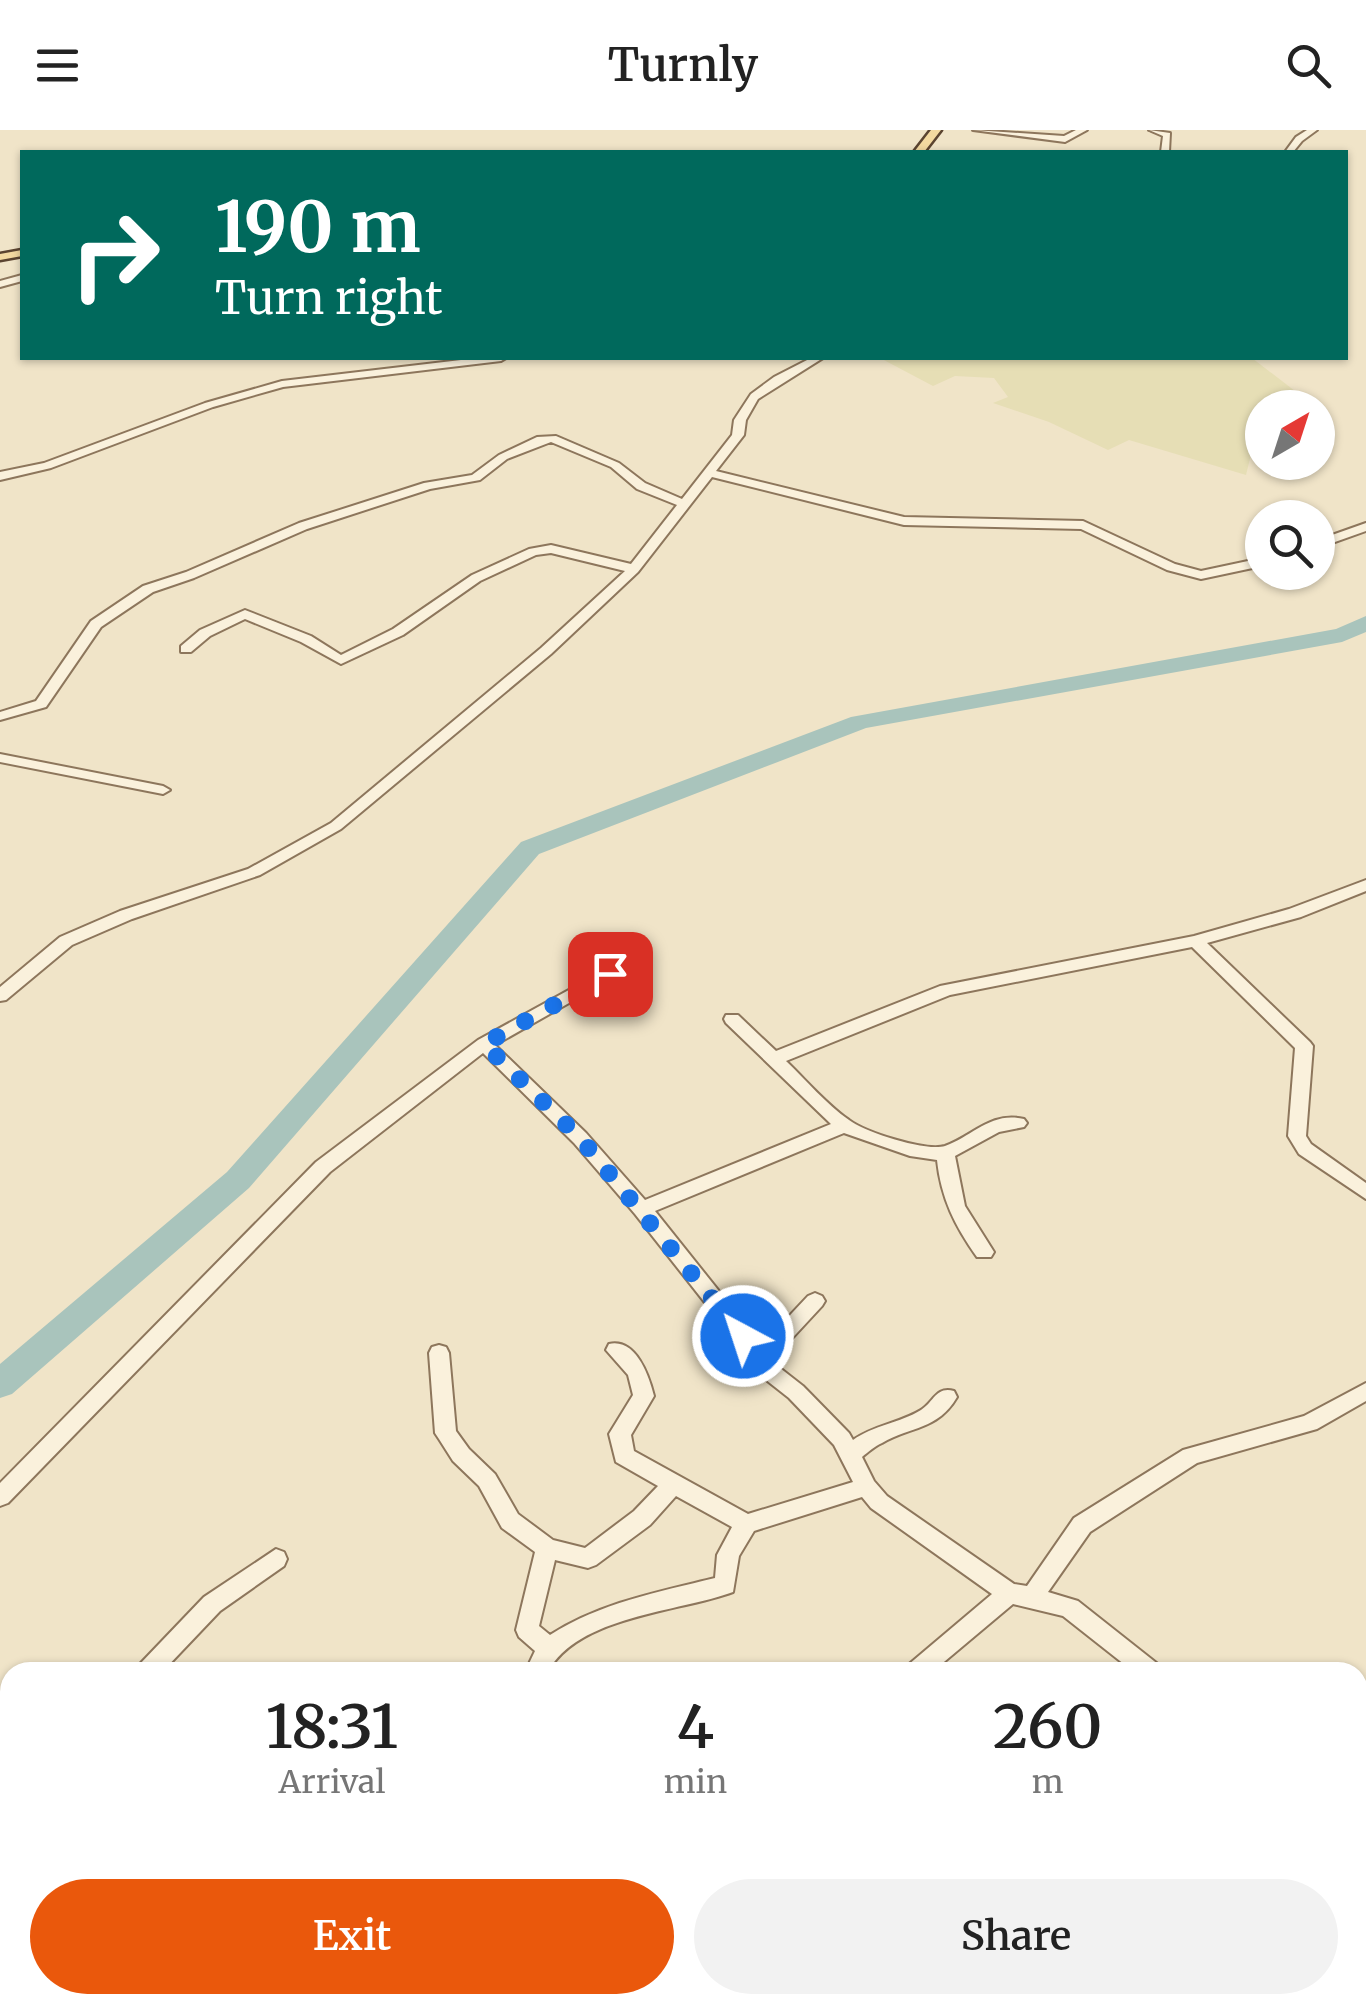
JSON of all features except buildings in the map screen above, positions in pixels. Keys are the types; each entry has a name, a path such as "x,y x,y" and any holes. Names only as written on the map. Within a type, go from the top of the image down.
{"main road":[{"path":"921,150 936,130"}],"street":[{"path":"977,130 1063,144 1082,130"},
{"path":"1152,130 1167,136 1165,150"},
{"path":"1290,150 1299,138 1313,130"},
{"path":"0,476 47,466 209,404 282,384 483,360"},
{"path":"0,996 66,941 126,915 254,872 336,826 546,651 634,569 738,435 738,418 751,398 815,360"},
{"path":"0,716 41,704 96,624 148,589 190,576 303,526 428,486 476,478 504,457 541,438 552,438 615,465 642,486 685,504"},
{"path":"710,473 904,521 1083,525 1171,567 1201,576 1245,566"},
{"path":"1335,538 1366,527"},
{"path":"186,649 205,632 242,614 306,639 341,660 398,632 476,578 533,552 560,551 634,569"},
{"path":"0,758 163,790"},
{"path":"774,1059 946,990 1195,941 1295,913 1366,885"},
{"path":"1195,941 1304,1046 1297,1136 1304,1149 1366,1192"},
{"path":"0,1498 323,1167 484,1044 642,957"},
{"path":"732,1019 844,1126 933,1154 946,1153 991,1127 1018,1123"},
{"path":"484,1044 580,1138 642,1209 743,1336 758,1362 842,1439 866,1487 926,1538 1020,1595 1070,1608 1138,1662"},
{"path":"642,1209 844,1126"},
{"path":"946,1153 948,1192 957,1214 984,1252"},
{"path":"758,1362 814,1301"},
{"path":"616,1350 637,1371 644,1396 620,1434 624,1456 746,1524"},
{"path":"439,1354 446,1433 461,1455 488,1480 510,1520 547,1548 588,1558 642,1518 672,1486"},
{"path":"932,1662 1020,1595 1082,1524 1191,1456 1310,1423 1366,1391"},
{"path":"850,1454 875,1436 930,1415 946,1397"},
{"path":"541,1662 549,1648 583,1628 638,1608 725,1586 728,1555 746,1524 866,1487"},
{"path":"547,1548 527,1630 549,1648"},
{"path":"156,1662 212,1604 276,1559"}],"shaded area":[{"path":"884,360 1255,360 1294,390 1245,390 1245,475 1129,440 1108,450 1049,422 993,403 1008,397 994,378 955,376 933,386"}],"waterway":[{"path":"0,1384 238,1180 530,848 860,722 1342,635 1366,623"}],"route":[{"path":"610,974 484,1044 580,1138 743,1336"}]}
